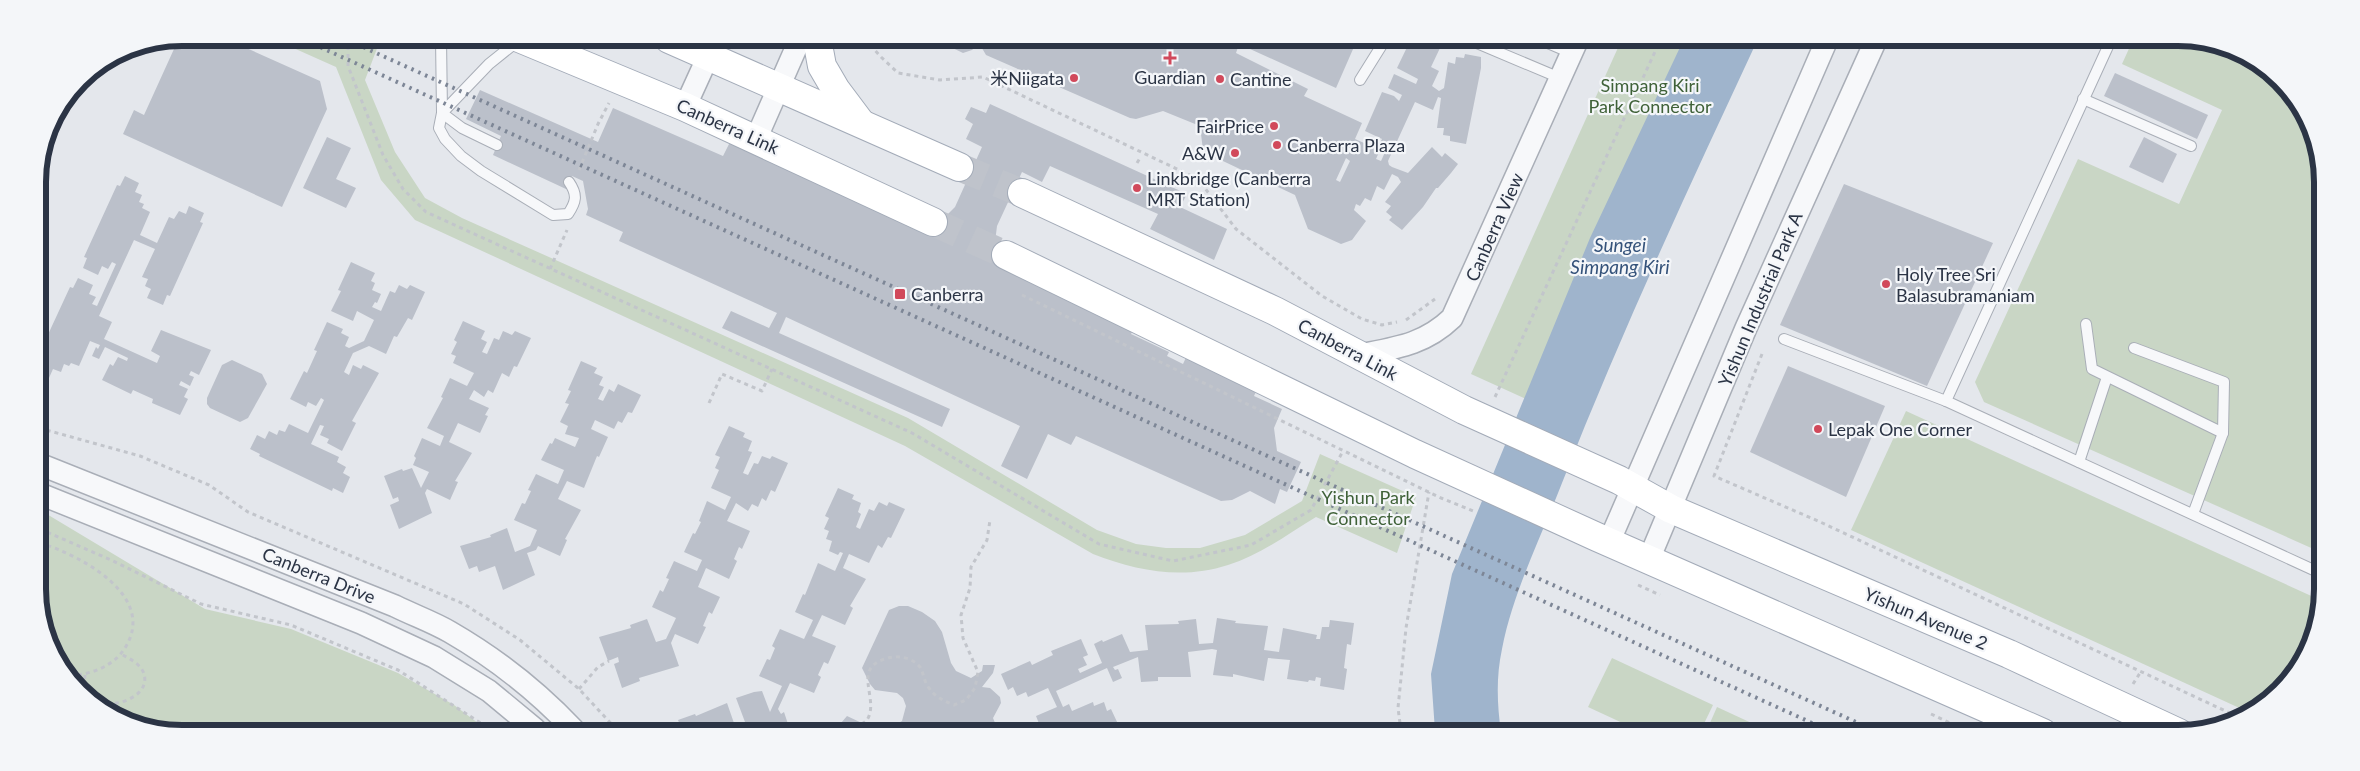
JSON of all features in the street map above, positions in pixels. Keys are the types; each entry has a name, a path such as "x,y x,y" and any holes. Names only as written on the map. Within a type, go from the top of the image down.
{"main road":[{"name":"Canberra Link","path":"537,46 685,107 934,222"},
{"path":"818,46 822,66 836,90 860,122"},
{"path":"712,48 779,88 860,122 958,167"},
{"name":"Canberra Link","path":"1022,192 1275,311 1464,410 1625,484 1672,509"},
{"path":"1006,255 1431,460 1603,539 2023,724"},
{"name":"Yishun Avenue 2","path":"1672,509 2009,654 2160,724"}],"street":[{"path":"756,139 797,46"},
{"path":"1603,539 1625,484 1824,46"},
{"name":"Yishun Industrial Park A","path":"1649,559 1672,509 1750,319 1874,46"},
{"name":"Canberra View","path":"1359,355 1418,342 1438,332 1452,318 1574,47"},
{"path":"685,107 712,48"},
{"name":"Canberra Drive","path":"46,467 395,606 450,632 503,668 554,710 568,725"},
{"name":"Canberra Drive","path":"46,497 361,623 434,657 489,691 531,725"}],"lane":[{"path":"441,46 442,113 439,128 445,139 461,156 481,171 553,215 568,214 575,203 575,191 569,182"},
{"path":"442,113 489,64 511,46"},
{"path":"1360,80 1381,46"},
{"path":"1484,46 1560,78"},
{"path":"1946,400 2108,46"},
{"path":"2084,100 2191,146"},
{"path":"442,113 462,128 497,145"},
{"path":"2086,324 2092,369 2223,432"},
{"path":"1784,339 1946,400 2314,570"},
{"path":"2134,348 2224,382 2223,432 2193,514"},
{"path":"2079,462 2107,377"}],"path":[{"path":"348,46 348,66 383,155 403,189 426,212 912,433 1099,544 1173,561 1251,545 1311,510 1344,451"},
{"path":"871,46 898,73 940,80 983,77 1198,179 1236,228 1322,296 1368,321 1382,325 1404,320"},
{"path":"1502,404 1494,400 1658,46"},
{"path":"578,173 598,124 610,103 614,101"},
{"path":"1137,163 1140,158"},
{"path":"1022,295 1441,498"},
{"path":"710,403 722,374 762,391 772,369"},
{"path":"46,430 140,456 209,486 248,512 464,604 520,640 579,689 613,725"},
{"path":"1714,476 1818,521 2230,714"},
{"path":"1400,724 1398,708 1406,628 1429,492"},
{"path":"861,725 869,716 870,705 866,682 869,672 875,664 885,659 903,657 912,662 919,667 926,686 933,693 954,706 966,700 975,688 978,672 963,638 961,615 970,588 971,567 987,540 990,520"},
{"path":"46,532 111,560 200,604 291,625 398,670 484,725"},
{"path":"46,545 74,556 101,572 116,587 131,608 133,620 131,638 121,654 103,668 85,675 77,676"},
{"path":"107,702 120,703 133,698 143,687 145,675 138,663 121,654"},
{"path":"579,689 598,666 609,661"},
{"path":"83,682 85,675"}],"green space":[{"name":"Yishun Park Connector","path":"289,46 378,46 365,80 395,152 425,198 462,218 908,418 1097,530 1136,544 1166,548 1200,548 1245,535 1302,501 1320,454 1416,497 1397,553 1316,517 1274,544 1251,556 1211,570 1177,573 1160,572 1126,565 1093,554 905,446 415,220 381,180 336,67"},
{"name":"Simpang Kiri Park Connector","path":"1619,46 1727,46 1559,414 1471,374"},
{"path":"2130,46 2196,47 2222,53 2253,69 2280,92 2300,122 2307,138 2313,164 2314,182 2314,549 1984,402 1975,382 2078,159 2179,204 2222,110 2122,64"},
{"path":"1906,411 2314,597 2313,607 2307,633 2291,664 2268,691 2242,709 1851,530"},
{"path":"46,514 205,609 291,629 398,673 454,705 480,725 182,725 164,724 147,720 114,707 99,697 74,672 64,657 53,633 47,607"},
{"path":"1612,658 1713,705 1704,724 1625,724 1588,707"},
{"path":"1717,707 1754,724 1709,724"}],"water":[{"name":"Sungei Simpang Kiri","path":"1681,46 1755,46 1632,316 1520,586 1500,659 1498,691 1500,724 1435,724 1431,674 1452,574 1590,238"}],"building":[{"path":"175,46 182,46 242,46 320,81 327,109 282,207 123,134 134,110 144,115"},
{"name":"Canberra Plaza","path":"948,46 976,46 972,50 963,53"},
{"name":"Canberra Plaza","path":"981,46 1238,46 1236,53 1308,89 1304,96 1362,123 1355,139 1380,150 1376,159 1381,161 1387,148 1379,145 1382,139 1365,131 1382,92 1394,96 1399,101 1402,95 1388,88 1394,74 1416,84 1418,79 1397,68 1408,46 1436,46 1440,48 1431,67 1439,71 1432,86 1439,91 1444,88 1448,62 1455,64 1456,57 1464,58 1465,54 1481,57 1481,68 1466,144 1450,141 1450,136 1443,135 1444,128 1437,128 1441,98 1438,97 1433,110 1415,102 1388,161 1392,167 1408,173 1432,147 1442,157 1445,153 1458,164 1451,173 1436,188 1423,207 1402,230 1389,220 1392,217 1386,212 1391,206 1385,202 1401,182 1398,177 1392,174 1384,190 1377,186 1371,201 1365,198 1360,206 1356,204 1354,210 1366,221 1352,240 1341,244 1308,229 1295,195 1206,153 1203,150 1200,126 1163,111 1136,119 1130,118 986,55","holes":["1346,158 1350,161 1340,182 1336,180"]},
{"name":"Canberra Plaza","path":"1243,46 1354,46 1336,88"},
{"path":"2115,73 2208,115 2197,139 2104,96"},
{"name":"Canberra","path":"480,90 598,142 613,108 723,156 730,142 928,234 955,207 982,147 966,139 973,124 965,119 971,107 986,113 990,104 1187,194 1180,207 1227,229 1214,260 1150,229 1158,214 1050,166 1042,182 1022,172 997,226 993,258 1134,328 1131,334 1169,352 1167,356 1183,364 1189,351 1260,383 1254,396 1282,409 1274,428 1277,451 1301,462 1287,492 1280,489 1275,504 1250,491 1232,500 1221,501 1076,436 1071,445 1048,434 1027,479 1001,466 1020,426 786,317 779,333 950,409 942,427 722,328 731,311 769,328 777,313 619,241 623,232 586,215 588,209 583,181 572,176 566,189 493,155 501,136 466,119"},
{"path":"327,137 351,148 336,179 356,188 346,208 303,188"},
{"path":"2144,137 2177,154 2163,183 2129,167"},
{"path":"125,176 139,183 135,192 142,195 139,202 144,204 142,208 150,212 140,235 157,243 169,217 174,219 179,211 186,214 189,206 204,213 200,222 203,223 170,296 167,295 163,305 147,298 151,289 145,286 148,279 142,277 155,249 134,240 99,316 112,322 104,339 157,363 160,356 151,351 161,330 211,350 199,375 191,371 189,375 194,377 190,386 181,381 179,385 188,389 184,397 188,399 180,415 152,403 153,399 133,390 131,394 102,380 110,364 113,366 118,357 127,361 128,358 105,347 99,359 92,356 96,347 98,349 100,345 90,341 79,366 71,363 69,366 64,364 61,372 53,369 49,378 47,377 47,338 70,287 73,288 78,278 93,285 89,294 96,297 92,304 97,306 116,264 112,262 108,269 102,266 98,275 83,268 87,258 84,257 117,185 120,186"},
{"name":"Holy Tree Sri Balasubramaniam","path":"1844,184 1993,243 1927,386 1780,325"},
{"path":"351,262 375,273 371,281 375,283 372,290 381,294 377,303 375,302 372,307 381,311 390,291 395,293 399,285 407,289 410,285 425,292 412,320 408,318 397,337 394,336 386,354 369,346 353,353 344,372 349,375 353,365 361,369 363,365 379,373 352,421 356,423 342,451 327,443 329,439 320,435 324,426 320,425 311,444 339,457 337,462 346,467 343,473 350,477 343,493 333,488 332,491 259,456 260,454 250,449 257,435 265,439 269,431 277,435 279,430 285,432 289,424 308,433 324,400 321,398 316,406 308,402 306,407 290,399 304,371 307,373 317,351 314,350 327,322 343,329 341,333 349,337 345,346 349,348 364,341 374,320 357,311 353,321 331,311 341,291 338,290"},
{"path":"463,321 485,331 481,339 487,342 482,352 487,354 494,338 499,340 503,331 512,335 515,331 531,338 517,367 514,366 509,377 502,373 493,393 488,390 484,397 474,390 469,399 489,408 485,415 488,416 480,433 458,423 449,442 472,453 455,481 458,482 450,500 427,489 425,493 432,513 399,529 390,505 399,501 398,497 393,499 384,476 402,469 403,471 412,468 421,488 429,472 413,465 416,458 414,456 422,438 440,446 444,436 427,428 443,398 441,397 450,378 467,386 474,373 453,363 456,356 451,354 457,342 454,340"},
{"path":"232,360 262,374 267,384 248,418 240,422 210,408 207,404 207,398 222,365"},
{"path":"581,361 597,368 594,373 603,377 599,385 604,387 598,399 603,401 609,389 614,392 618,384 641,395 632,413 628,412 622,423 618,421 614,429 595,420 591,429 608,437 599,457 597,456 584,488 567,481 558,499 581,510 565,539 567,540 560,556 538,546 536,550 527,553 535,575 503,590 495,566 479,572 477,566 469,569 460,546 491,537 490,535 507,528 515,552 530,546 537,530 514,520 522,503 525,504 531,491 528,490 536,474 558,484 564,470 541,460 550,443 552,444 555,438 575,447 579,438 565,434 568,426 560,422 569,404 565,403 571,391 568,390"},
{"name":"Lepak One Corner","path":"1788,366 1885,406 1846,497 1750,452"},
{"path":"729,426 745,433 743,437 752,441 748,451 752,452 743,473 748,475 754,463 758,464 762,456 770,459 772,456 788,463 775,492 771,490 766,501 762,498 758,507 752,504 748,511 736,503 727,521 750,531 742,549 739,547 734,559 737,561 729,579 706,568 698,587 720,597 712,614 709,612 703,626 706,627 698,644 675,634 671,643 679,666 639,678 640,681 622,688 614,664 619,662 618,657 608,661 599,637 631,628 630,625 647,619 656,642 666,639 676,618 652,607 660,590 663,592 669,579 666,578 674,561 697,571 702,560 684,552 693,533 695,534 701,522 699,521 707,501 725,510 731,497 711,488 719,470 715,468 720,457 715,455"},
{"path":"838,488 854,495 852,499 861,503 858,512 861,514 856,527 860,529 869,509 874,511 879,502 887,506 889,502 905,509 891,538 888,537 882,548 878,545 869,563 849,554 843,568 866,579 850,606 853,608 845,625 822,615 812,636 836,646 828,664 824,662 818,675 821,677 814,693 790,683 778,709 781,714 784,712 788,725 738,725 745,722 736,698 762,691 770,712 782,686 759,676 767,659 770,660 775,648 772,646 780,629 804,639 813,620 795,612 803,594 805,595 818,563 835,571 843,553 840,552 838,555 829,551 832,541 826,539 829,531 824,529 829,518 825,516"},
{"path":"899,606 908,606 922,612 935,621 942,632 951,663 956,671 971,678 982,671 983,665 995,665 993,673 982,687 990,688 1000,697 1001,703 993,718 996,725 896,725 902,721 906,706 903,698 897,693 875,690 862,668 889,610"},
{"path":"1217,618 1236,621 1235,623 1268,626 1264,650 1279,652 1283,628 1317,635 1316,639 1320,639 1322,627 1329,627 1330,620 1354,623 1351,645 1347,644 1344,668 1347,669 1344,690 1320,686 1321,678 1316,677 1315,681 1309,680 1308,682 1287,679 1290,660 1268,658 1264,681 1233,674 1233,677 1213,675 1217,650 1212,649 1188,652 1191,677 1158,677 1158,681 1141,682 1138,657 1113,667 1115,670 1118,669 1122,678 1113,682 1107,668 1056,691 1063,707 1069,704 1072,711 1093,702 1094,706 1104,702 1107,711 1111,709 1117,725 1039,725 1036,716 1057,707 1048,688 1028,697 1026,692 1017,696 1013,687 1008,690 1001,674 1030,661 1032,665 1053,655 1051,651 1081,639 1088,655 1083,657 1087,665 1078,669 1080,673 1102,663 1094,644 1102,640 1103,642 1122,634 1130,652 1148,650 1145,625 1179,624 1178,621 1196,619 1199,644 1213,643"},
{"path":"727,703 735,725 680,725 678,720 695,714 696,716"},
{"path":"847,716 864,724 874,722 893,725 840,725"}],"tunnel":[{"path":"959,167 1022,193"},
{"path":"933,222 1006,255"}],"railway":[{"path":"318,46 1815,724"},
{"path":"361,46 1861,724"}],"place":[{"name":"Guardian","path":"1170,58"},
{"name":"米Niigata","path":"1074,78"},
{"name":"Cantine","path":"1220,79"},
{"name":"FairPrice","path":"1274,126"},
{"name":"Canberra Plaza","path":"1277,145"},
{"name":"A&W","path":"1235,153"},
{"name":"Linkbridge (Canberra MRT Station)","path":"1137,188"},
{"name":"Holy Tree Sri Balasubramaniam","path":"1886,284"},
{"name":"Canberra","path":"900,294"},
{"name":"Lepak One Corner","path":"1818,429"}]}
